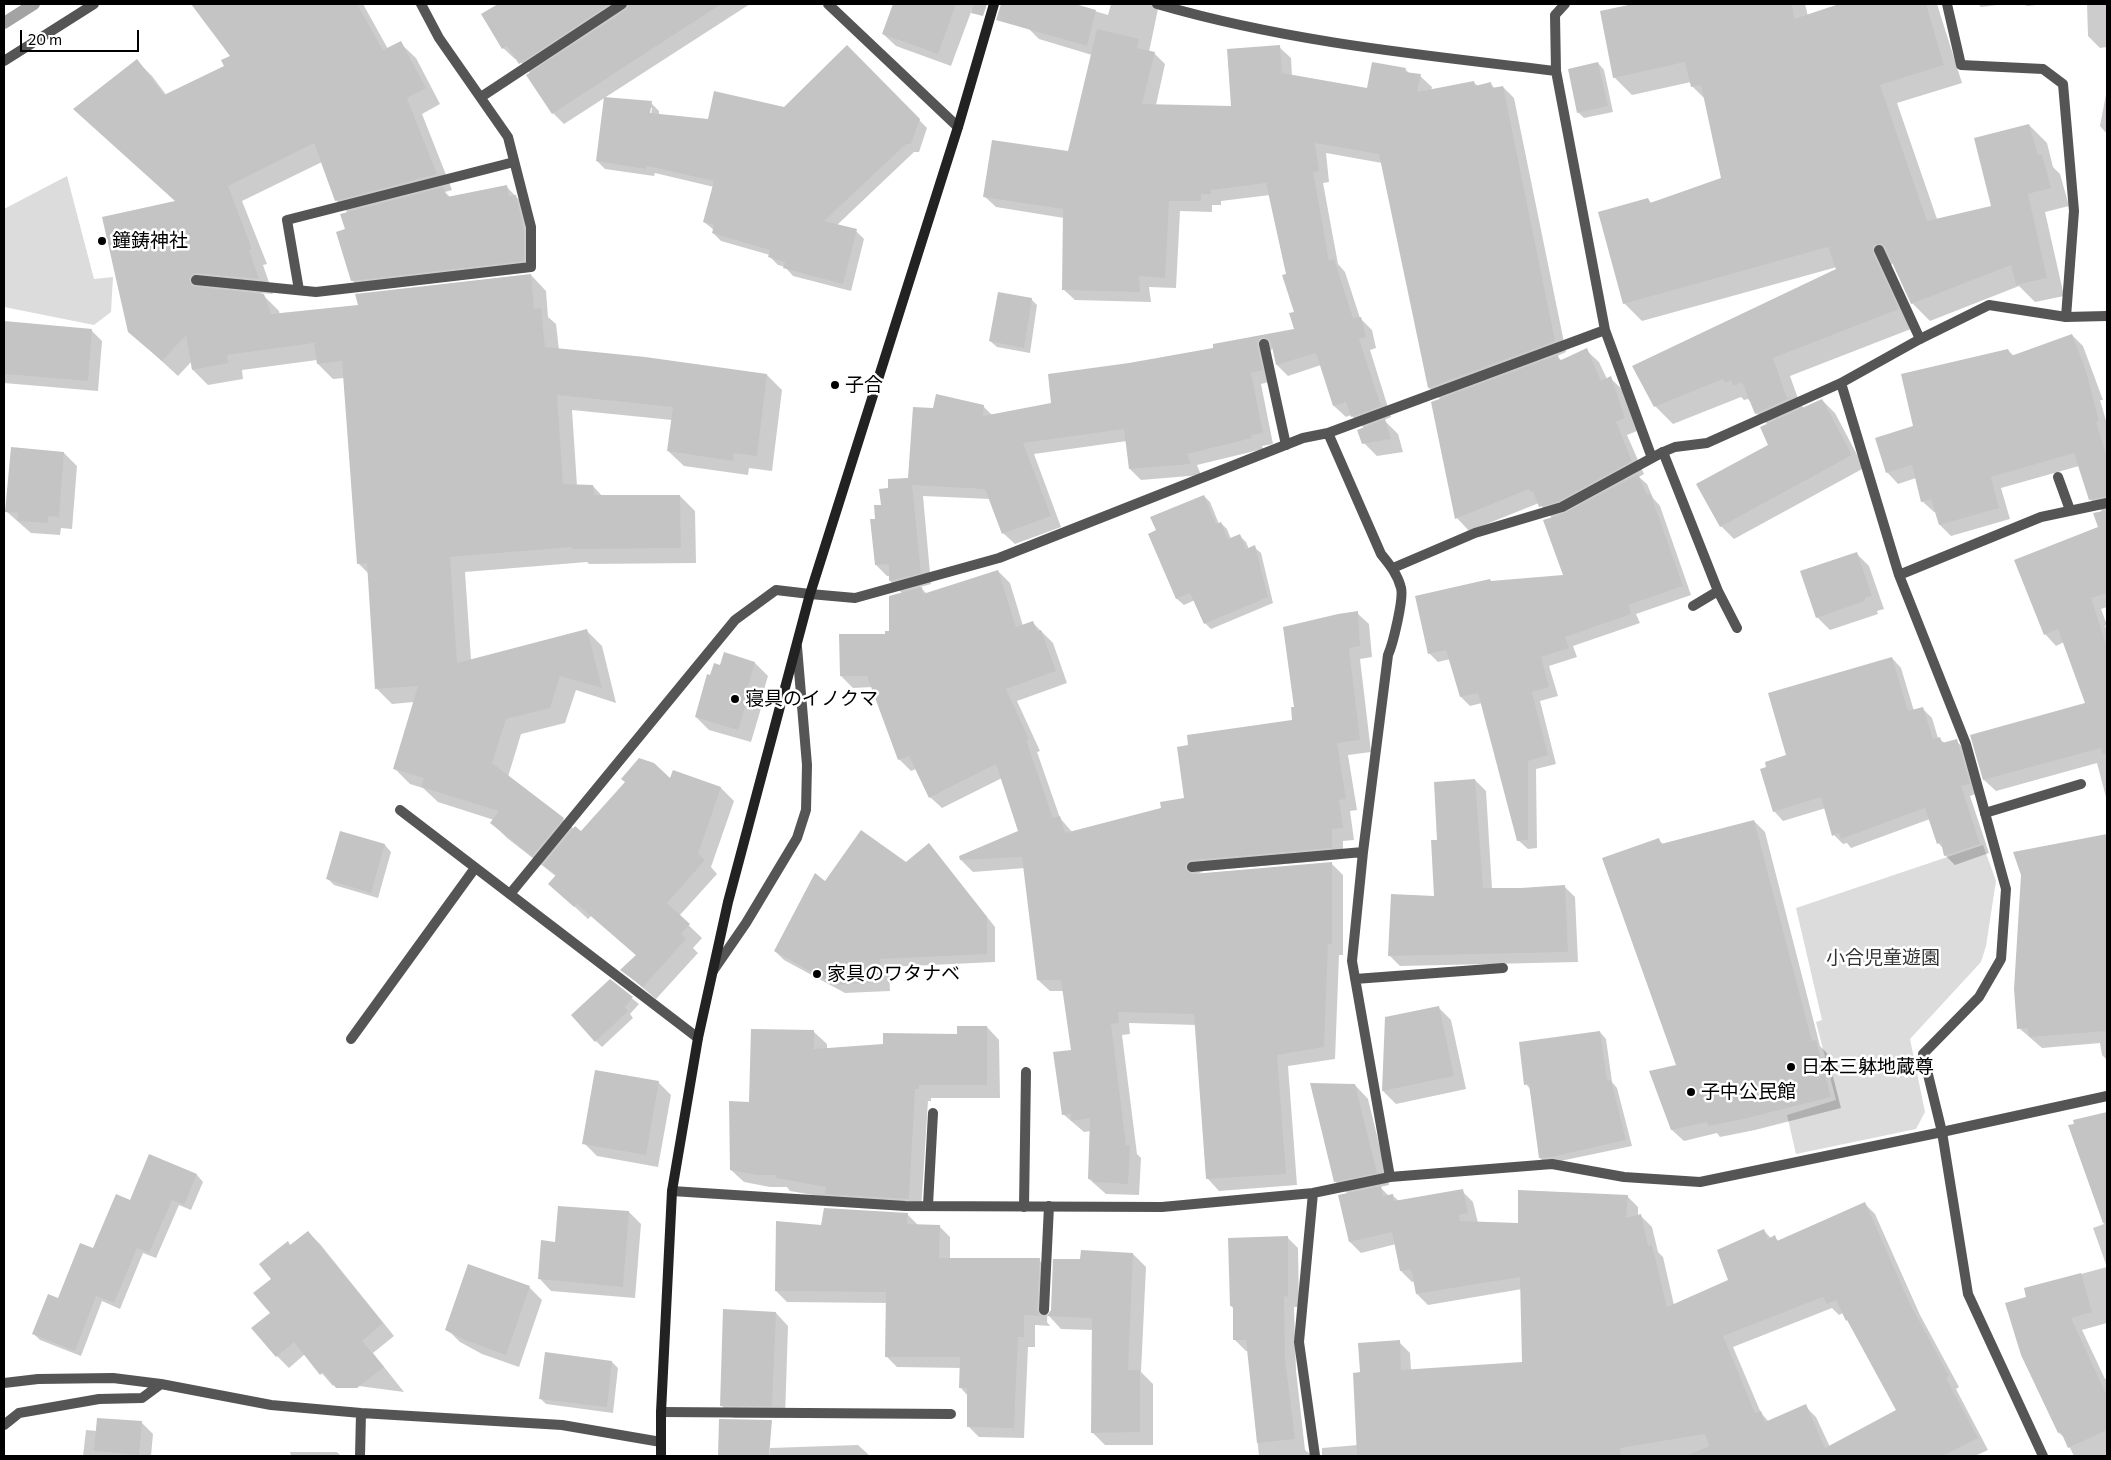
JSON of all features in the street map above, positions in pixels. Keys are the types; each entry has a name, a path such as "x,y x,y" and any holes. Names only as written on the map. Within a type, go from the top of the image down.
{"street":[{"path":"4,61 94,4"},
{"path":"196,280 316,292 531,267 531,227 508,137 440,38 421,4"},
{"path":"480,97 622,4"},
{"path":"828,4 958,127"},
{"path":"661,1456 661,1412 672,1191 698,1038 728,902 810,594 958,127 994,4"},
{"path":"1157,4 1194,15 1333,44 1556,72"},
{"path":"1565,4 1555,15 1556,72 1605,330 1652,458"},
{"path":"1947,4 1961,65 2043,68 2063,84 2074,211 2066,317"},
{"path":"299,290 287,220 514,162"},
{"path":"1879,250 1920,339"},
{"path":"1393,568 1475,533 1562,507 1663,452 1675,447 1707,443 1841,382 1920,339 1989,305 2066,317 2107,316"},
{"path":"510,894 735,620 776,590 855,598 1000,558 1303,438 1328,433 1605,330"},
{"path":"1264,344 1286,445"},
{"path":"1841,382 1900,575 1966,744 2006,890 2002,959 1979,996 1923,1054 1942,1132 1968,1294 2043,1456"},
{"path":"1328,433 1381,554 1393,568 1402,590 1392,645 1388,655 1363,852 1352,961 1390,1177"},
{"path":"1663,452 1718,592 1737,628"},
{"path":"2058,477 2070,510"},
{"path":"1900,575 2041,517 2107,503"},
{"path":"1693,606 1718,592"},
{"path":"713,971 746,922 797,838 806,810 807,764 796,643"},
{"path":"1985,813 2081,784"},
{"path":"400,810 698,1038"},
{"path":"1192,867 1363,852"},
{"path":"351,1039 475,868"},
{"path":"1355,979 1503,968"},
{"path":"1024,1207 1026,1072"},
{"path":"672,1191 928,1206 1162,1207 1313,1193 1390,1177 1552,1164 1624,1177 1700,1182 2107,1096"},
{"path":"928,1206 933,1113"},
{"path":"1313,1193 1299,1342 1315,1456"},
{"path":"1044,1310 1049,1206"},
{"path":"4,1383 38,1379 113,1378 161,1384 271,1405 361,1413 562,1425 661,1442"},
{"path":"4,1426 19,1413 99,1399 142,1398 161,1384"},
{"path":"661,1412 952,1414"},
{"path":"360,1456 361,1413"}],"green space":[{"path":"67,176 94,279 113,277 111,312 94,325 4,307 4,209"},
{"name":"小合児童遊園","path":"1983,845 1996,881 1986,946 1981,962 1910,1039 1925,1112 1916,1129 1796,1154 1787,1115 1836,1100 1816,1022 1822,1020 1796,908"}],"building":[{"path":"191,4 357,4 383,50 401,41 426,88 407,98 437,174 335,201 314,143 228,186 252,249 249,250 259,279 196,273 189,279 192,286 264,294 271,314 358,305 355,294 531,274 534,309 541,308 545,347 645,357 767,374 757,456 734,453 733,461 667,451 673,407 557,395 563,484 593,485 594,495 680,495 681,548 573,549 572,547 450,557 457,663 587,629 602,688 560,676 550,708 506,719 492,763 564,818 532,856 490,823 499,811 421,787 424,778 393,769 418,686 375,689 367,563 357,564 342,361 317,364 314,343 227,355 228,363 192,370 186,335 162,361 128,332 102,217 175,201 73,109 137,59 164,95 224,66 221,60 230,56"},
{"path":"498,4 610,4 519,64 507,46 502,49 481,14"},
{"path":"629,4 721,4 552,114 526,75 626,10"},
{"path":"893,4 956,4 938,54 882,34"},
{"path":"973,4 987,4 983,16 971,13"},
{"path":"1001,4 1075,4 1096,10 1087,46 996,20"},
{"path":"1633,4 1792,4 1794,19 1839,4 1926,4 1944,65 1880,85 1927,221 1991,206 1974,138 2029,124 2038,155 2042,154 2051,188 2028,194 2047,278 2016,285 2011,265 1911,304 1885,247 1883,244 1877,244 1873,246 1873,253 1899,309 1773,358 1787,398 1794,396 1755,414 1742,382 1733,386 1731,380 1725,383 1723,379 1654,407 1632,366 1836,269 1828,247 1623,304 1598,212 1648,198 1650,203 1721,178 1701,85 1691,87 1685,62 1613,78 1600,11"},
{"path":"1097,29 1139,39 1137,48 1155,52 1142,104 1231,106 1227,49 1280,45 1282,73 1367,88 1372,62 1406,68 1405,72 1421,74 1417,92 1474,81 1475,86 1491,82 1492,88 1503,86 1555,341 1428,388 1379,154 1315,143 1319,171 1313,172 1329,261 1334,259 1353,318 1361,317 1366,337 1359,339 1381,406 1351,417 1346,402 1333,406 1316,353 1276,365 1271,342 1267,338 1262,337 1257,345 1263,370 1251,373 1263,433 1251,435 1252,438 1187,454 1191,464 1129,469 1124,429 1023,443 1051,516 1002,534 985,489 912,485 921,573 889,581 889,564 875,565 870,519 875,519 874,505 881,505 879,489 888,488 888,479 908,478 913,407 933,408 936,394 984,405 983,416 1051,403 1048,374 1129,363 1213,348 1213,344 1294,329 1289,313 1294,312 1282,275 1286,274 1266,183 1211,190 1211,194 1201,194 1201,201 1169,201 1165,278 1139,276 1140,292 1062,290 1063,209 983,197 992,140 1068,151"},
{"path":"847,45 920,119 911,144 906,144 824,221 857,229 843,284 783,268 785,262 768,257 770,250 712,233 714,225 703,222 714,181 647,166 646,169 596,161 604,97 652,101 650,113 708,119 714,91 784,107"},
{"path":"1598,62 1608,106 1577,113 1568,69"},
{"path":"507,185 509,196 516,195 522,220 524,261 351,281 336,232 345,229 340,214 443,187 447,197"},
{"path":"998,292 1032,298 1024,348 989,341"},
{"path":"4,321 92,329 88,381 4,374"},
{"path":"2072,334 2086,371 2099,421 2096,422 2107,458 2107,496 2089,500 2074,453 1991,477 1999,508 1939,525 1931,499 1921,502 1912,465 1886,473 1875,438 1913,426 1901,374 2008,349 2011,356"},
{"path":"1587,348 1601,381 1611,376 1625,418 1616,422 1632,461 1559,501 1539,507 1533,491 1530,492 1529,489 1455,519 1431,402 1558,355 1559,361"},
{"path":"1822,399 1852,455 1720,527 1696,484 1768,445 1760,427"},
{"path":"1385,419 1391,439 1362,444 1357,430"},
{"path":"11,447 64,452 59,517 48,516 48,523 17,521 18,513 5,512"},
{"path":"1638,474 1647,495 1651,495 1683,586 1628,605 1631,614 1565,637 1569,648 1541,657 1549,687 1532,692 1548,755 1528,761 1528,840 1517,841 1478,693 1460,697 1446,650 1428,654 1415,596 1490,579 1491,581 1563,575 1543,520 1565,513"},
{"path":"1204,495 1216,524 1221,522 1228,539 1240,534 1246,549 1255,545 1268,597 1204,624 1190,593 1176,599 1148,534 1156,530 1150,517"},
{"path":"2107,510 2107,593 2091,598 2107,647 2107,753 2103,754 2101,748 1983,780 1970,735 2085,703 2058,629 2044,635 2014,560 2098,527 2093,513"},
{"path":"1857,552 1872,596 1865,598 1865,601 1816,618 1800,571"},
{"path":"998,570 1016,627 1033,621 1037,631 1041,630 1056,671 1006,689 1029,739 1026,740 1053,818 1060,816 1065,833 1161,808 1160,802 1184,798 1177,747 1188,745 1187,735 1292,720 1291,707 1294,707 1283,627 1358,611 1360,646 1349,648 1360,740 1337,743 1346,799 1339,800 1343,828 1332,829 1332,848 1191,860 1185,867 1187,871 1193,874 1332,862 1332,944 1328,944 1324,1047 1277,1055 1286,1174 1206,1179 1194,1014 1118,1012 1119,1023 1111,1024 1126,1145 1130,1145 1128,1184 1093,1182 1093,1179 1088,1179 1090,1118 1071,1121 1071,1114 1062,1115 1053,1052 1071,1050 1061,980 1037,980 1022,857 960,860 959,856 1018,831 996,764 929,798 909,756 898,760 867,676 840,676 839,634 885,634 885,631 889,631 889,596 922,587 923,594"},
{"path":"724,652 755,662 747,690 750,691 738,730 695,717 707,674 710,675 714,663 720,665"},
{"path":"1892,657 1908,711 1923,707 1933,739 1940,737 1942,743 1957,739 1970,784 1961,786 1980,844 1944,856 1941,842 1937,844 1925,808 1841,839 1839,833 1832,836 1821,797 1773,812 1760,769 1766,767 1765,762 1786,755 1768,693"},
{"path":"639,758 654,763 670,778 673,770 721,787 698,854 705,860 667,903 690,924 681,934 686,939 643,987 620,970 636,955 577,904 574,907 548,884 556,875 543,865 575,826 581,831 625,782 621,779"},
{"path":"1475,779 1483,888 1565,885 1568,952 1388,956 1391,894 1434,896 1431,840 1437,840 1434,782"},
{"path":"1754,820 1812,1041 1816,1040 1831,1097 1743,1119 1708,1126 1707,1122 1671,1130 1649,1071 1676,1065 1602,858 1659,838 1661,844"},
{"path":"861,830 906,862 929,843 987,917 987,954 880,959 882,982 835,985 774,951 815,873 825,881"},
{"path":"340,831 385,844 371,893 326,879"},
{"path":"2107,834 2107,1031 2029,1037 2028,1028 2017,1029 2014,989 2021,875 2013,852"},
{"path":"610,979 633,997 625,1007 628,1011 595,1042 571,1015"},
{"path":"1439,1006 1454,1076 1382,1091 1385,1017"},
{"path":"957,1026 987,1026 987,1085 919,1085 919,1089 915,1089 909,1199 825,1194 826,1187 776,1178 776,1175 757,1175 730,1170 729,1101 749,1102 751,1029 814,1030 814,1049 883,1044 883,1033 957,1034"},
{"path":"1600,1031 1607,1081 1611,1080 1626,1140 1539,1158 1529,1084 1524,1085 1519,1042"},
{"path":"595,1070 659,1081 646,1155 582,1144"},
{"path":"1310,1083 1355,1084 1377,1173 1334,1182"},
{"path":"2107,1112 2107,1222 2103,1223 2068,1125 2074,1124 2073,1120"},
{"path":"149,1154 197,1174 184,1205 172,1200 149,1253 137,1248 114,1303 96,1296 75,1351 32,1334 48,1294 58,1298 80,1243 93,1248 116,1194 130,1200"},
{"path":"1381,1186 1383,1196 1393,1194 1394,1201 1463,1189 1468,1213 1459,1215 1460,1221 1518,1223 1518,1190 1628,1195 1626,1218 1641,1214 1648,1246 1652,1245 1667,1307 1728,1280 1717,1250 1764,1229 1768,1239 1775,1235 1777,1241 1865,1202 1909,1302 1949,1376 1946,1378 1978,1438 1942,1456 1686,1456 1709,1446 1705,1434 1620,1448 1621,1456 1357,1456 1353,1373 1360,1372 1358,1343 1400,1340 1401,1370 1522,1362 1520,1277 1416,1294 1411,1269 1400,1271 1392,1232 1349,1242 1338,1195","holes":["1823,1297 1827,1304 1836,1300 1896,1410 1825,1448 1806,1404 1765,1422 1761,1411 1755,1413 1723,1336"]},
{"path":"558,1206 629,1211 623,1287 538,1279 541,1240 555,1242"},
{"path":"824,1208 908,1213 907,1224 940,1225 939,1258 1040,1258 1037,1310 1040,1316 1024,1315 1024,1337 1018,1337 1014,1428 967,1427 967,1388 959,1388 960,1357 885,1357 886,1292 775,1291 776,1221 821,1225"},
{"path":"308,1231 383,1323 362,1341 384,1367 357,1388 336,1388 323,1372 320,1375 294,1342 276,1357 251,1328 270,1313 253,1293 271,1279 259,1264 288,1241 290,1245"},
{"path":"1288,1236 1288,1297 1284,1296 1285,1359 1295,1439 1257,1443 1246,1340 1233,1340 1233,1306 1230,1306 1228,1238"},
{"path":"1081,1250 1133,1253 1128,1370 1140,1370 1140,1432 1091,1433 1092,1318 1047,1316 1051,1310 1053,1259 1080,1259"},
{"path":"468,1264 530,1286 506,1355 467,1341 445,1330"},
{"path":"2081,1273 2092,1312 2071,1318 2107,1396 2107,1430 2068,1448 2061,1432 2058,1433 2021,1355 2005,1303 2026,1297 2024,1288"},
{"path":"723,1309 776,1312 772,1406 720,1406"},
{"path":"545,1352 612,1361 607,1407 539,1399"},
{"path":"97,1418 142,1421 139,1455 94,1451"},
{"path":"719,1419 772,1420 769,1456 718,1456"}],"waterway":[{"path":"4,23 34,4"}],"place":[{"name":"鐘鋳神社","path":"102,241"},
{"name":"子合","path":"835,385"},
{"name":"寝具のイノクマ","path":"735,699"},
{"name":"家具のワタナベ","path":"817,974"},
{"name":"日本三躰地蔵尊","path":"1791,1067"},
{"name":"子中公民館","path":"1691,1092"}]}
